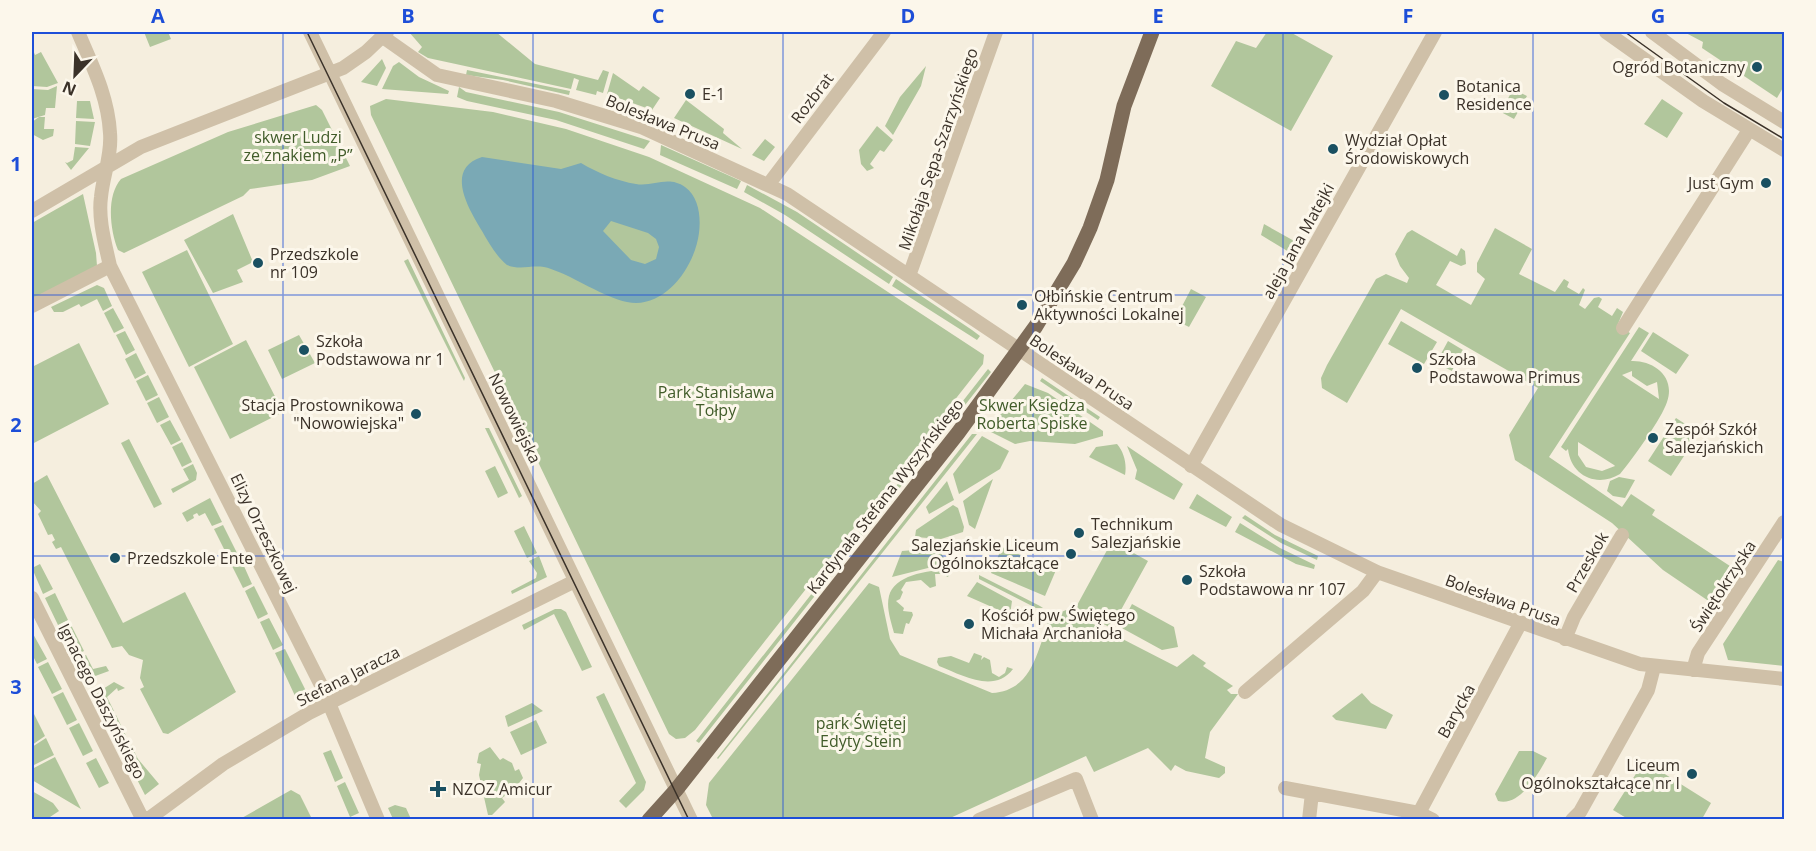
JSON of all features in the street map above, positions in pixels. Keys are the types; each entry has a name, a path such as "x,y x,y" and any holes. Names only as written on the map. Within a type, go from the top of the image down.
{"main road":[{"name":"Kardynała Stefana Wyszyńskiego","path":"649,819 676,790 1020,351 1074,263 1090,228 1107,180 1124,106 1152,32"}],"street":[{"path":"32,306 110,266 101,218 100,198 111,147 105,99 78,32"},
{"name":"Nowowiejska","path":"310,32 691,819"},
{"name":"Rozbrat","path":"768,185 884,32"},
{"name":"Mikołaja Sępa-Szarzyńskiego","path":"909,276 996,32"},
{"name":"aleja Jana Matejki","path":"1191,466 1435,32"},
{"path":"1606,32 1703,101 1785,150"},
{"path":"1652,32 1722,84 1785,122"},
{"path":"32,211 141,147 330,75 361,56 385,34"},
{"name":"Bolesława Prusa","path":"385,34 437,75 587,109 659,135 787,194 1281,525 1377,572 1520,624 1654,667 1785,679"},
{"path":"1623,328 1749,130"},
{"name":"Elizy Orzeszkowej","path":"110,266 224,490 328,704 378,819"},
{"name":"Świętokrzyska","path":"1693,670 1698,653 1778,545 1785,522"},
{"name":"Przeskok","path":"1565,639 1574,617 1622,535"},
{"path":"1245,692 1363,591 1377,572"},
{"name":"Stefana Jaracza","path":"147,819 222,764 328,704 575,581"},
{"name":"Ignacego Daszyńskiego","path":"32,598 143,819"},
{"name":"Barycka","path":"1419,813 1520,624"},
{"path":"1572,819 1580,812 1648,690 1654,667"},
{"path":"978,819 1076,779 1092,819"},
{"path":"1285,788 1419,813 1433,819"},
{"path":"1309,819 1312,793"}],"green space":[{"path":"144,32 168,32 171,39 150,47"},
{"path":"409,32 496,32 535,64 598,80 603,70 609,72 603,93 597,91 596,95 576,90 579,80 574,78 571,89 428,58 418,52 422,47"},
{"path":"1267,32 1290,32 1333,56 1291,131 1211,86 1236,41 1256,48"},
{"name":"Ogród Botaniczny","path":"1684,32 1784,32 1784,86 1777,98 1702,48 1703,42"},
{"path":"33,50 35,55 41,52 58,83 47,87 32,86"},
{"path":"382,59 386,68 377,86 361,82"},
{"path":"399,62 419,77 449,91 448,94 382,89 393,66"},
{"path":"926,66 921,86 893,135 885,126 900,97"},
{"path":"467,70 570,91 569,95 503,80 466,75"},
{"path":"613,73 639,91 643,86 660,98 652,110 607,94"},
{"path":"57,86 55,108 46,108 45,115 32,119 32,89 48,90"},
{"path":"459,87 466,92 559,112 650,141 644,149 556,120 467,101 457,97"},
{"path":"1513,89 1527,96 1514,119 1501,112"},
{"name":"Park Stanisława Tołpy","path":"386,99 493,112 566,129 649,157 760,208 984,355 983,364 695,730 685,738 676,739 669,734 371,115 370,106"},
{"path":"1662,99 1683,113 1667,138 1644,124"},
{"path":"686,100 724,129 723,133 742,149 674,118"},
{"path":"77,101 90,101 94,119 76,118"},
{"name":"skwer Ludzi ze znakiem „P”","path":"316,105 322,110 350,166 312,180 250,189 243,196 124,253 118,250 111,223 111,204 116,186 121,179 228,132"},
{"path":"39,117 45,117 44,129 54,129 53,136 43,140 32,134 32,122"},
{"path":"76,121 95,122 90,146 75,144"},
{"path":"877,126 893,140 884,152 880,150 870,164 874,168 867,171 861,164 859,150"},
{"path":"765,139 775,147 764,161 752,155"},
{"path":"661,145 741,181 737,189 660,155"},
{"path":"75,147 89,148 71,170 65,162 73,160"},
{"path":"747,185 797,212 893,277 889,284 785,215 744,192"},
{"path":"83,194 97,266 32,300 32,223"},
{"path":"233,214 253,262 237,270 243,282 213,293 184,240"},
{"path":"1264,224 1296,242 1289,252 1261,235"},
{"path":"1495,228 1532,249 1519,274 1555,292 1564,279 1569,282 1567,287 1579,294 1583,288 1585,290 1579,305 1585,309 1594,298 1599,297 1602,299 1598,307 1612,316 1617,308 1623,312 1617,326 1630,333 1549,457 1622,507 1631,494 1655,510 1652,515 1733,568 1710,602 1663,570 1612,523 1515,460 1509,435 1538,388 1401,309 1347,403 1322,388 1321,378 1327,365 1376,279 1386,274 1407,283 1409,278 1395,254 1407,233 1412,230 1457,256 1461,248 1465,251 1466,264 1461,266 1450,261 1436,285 1471,305 1485,279 1477,272 1477,263"},
{"path":"187,250 233,344 189,367 142,272"},
{"path":"408,259 465,378 464,381 404,261"},
{"path":"896,279 980,336 977,340 892,286"},
{"path":"97,285 104,288 112,306 103,311 97,299 63,312 54,312 51,307"},
{"path":"1191,289 1206,297 1189,327 1183,324 1179,312"},
{"path":"113,308 124,328 114,333 104,313"},
{"path":"1401,321 1437,342 1424,364 1388,344"},
{"path":"1639,327 1649,333 1631,361 1647,363 1661,371 1668,384 1669,393 1659,418 1625,468 1620,474 1603,480 1586,477 1574,466 1568,449 1566,451 1561,447","holes":["1632,371 1632,376 1647,386 1657,382 1659,399 1622,375","1578,442 1614,465 1615,466 1602,471 1586,467 1578,455"]},
{"path":"125,331 135,350 126,355 116,335"},
{"path":"1653,332 1689,355 1676,374 1641,351"},
{"path":"299,335 315,363 282,379 268,350"},
{"path":"246,340 283,412 230,439 194,367"},
{"path":"1448,341 1463,350 1452,371 1436,363"},
{"path":"79,343 109,404 32,444 32,367"},
{"path":"136,353 146,373 135,379 125,359"},
{"path":"988,369 991,372 699,743 696,741"},
{"path":"148,375 158,395 146,401 136,381"},
{"path":"1042,378 1100,417 1098,420 1040,381"},
{"name":"Skwer Księdza Roberta Spiske","path":"1025,384 1048,393 1103,431 1103,436 1075,444 1030,441 1015,444 987,430"},
{"path":"159,397 169,417 157,423 147,403"},
{"path":"1676,418 1699,433 1671,476 1648,461"},
{"path":"170,420 181,440 171,445 160,425"},
{"path":"485,428 489,428 522,496 519,498"},
{"path":"972,434 977,434 718,759 717,758"},
{"path":"982,436 1009,451 1000,469 959,494 953,474"},
{"path":"129,439 162,504 154,508 121,443"},
{"path":"182,442 192,462 182,467 172,447"},
{"path":"1117,444 1124,458 1125,475 1089,457 1096,447"},
{"path":"1127,446 1183,484 1174,500 1135,479 1137,470"},
{"path":"193,464 197,473 196,480 173,493 171,489 189,480 183,469"},
{"path":"495,466 508,493 498,498 485,471"},
{"path":"47,475 123,623 185,592 236,692 168,734 163,733 140,689 144,687 140,678 143,660 129,655 122,646 112,648 61,547 56,549 52,542 55,540 52,534 48,535 38,514 41,511 32,501 32,484"},
{"path":"1619,477 1635,480 1625,498 1613,496 1607,491 1610,481"},
{"path":"993,479 975,529 969,525 963,501"},
{"path":"947,481 954,500 929,514 926,507"},
{"path":"1197,494 1232,517 1226,527 1189,508"},
{"path":"210,498 222,522 212,526 205,513 199,516 197,513 187,522 182,513"},
{"path":"953,505 958,508 964,527 963,532 941,539 915,537 916,530"},
{"path":"1245,515 1275,535 1318,556 1317,560 1281,543 1242,518"},
{"path":"1240,523 1280,548 1315,565 1314,569 1296,564 1235,532"},
{"path":"223,525 237,553 228,557 214,529"},
{"path":"524,526 537,553 527,558 514,531"},
{"path":"1112,541 1148,561 1111,628 1075,609"},
{"path":"1002,547 1056,570 1045,596 991,573"},
{"path":"927,549 940,552 948,563 892,577 902,551"},
{"path":"239,555 252,584 243,588 229,560"},
{"path":"539,556 547,577 512,594 511,591 536,578 537,573 529,561"},
{"path":"1778,560 1784,562 1784,666 1728,660 1723,644"},
{"path":"40,564 53,589 43,594 32,568"},
{"path":"951,570 948,577 935,574 936,586 930,588 921,580 906,582 901,590 903,592 900,599 896,601 904,608 903,611 912,612 913,615 909,624 906,623 903,634 894,633 888,605 892,589 915,574"},
{"path":"979,575 1043,608 1036,608 979,579"},
{"path":"977,582 1012,601 1010,615 967,596"},
{"name":"park Świętej Edyty Stein","path":"869,583 879,587 890,639 900,655 992,693 1018,684 1026,675 1038,652 1052,612 1057,614 1066,610 1177,667 1193,654 1206,663 1203,666 1233,686 1227,690 1231,694 1238,694 1210,732 1205,758 1225,767 1225,773 1219,778 1186,771 1175,765 1171,771 1148,748 1094,772 1086,756 948,819 713,819 706,805 709,783"},
{"path":"254,586 268,614 258,619 245,591"},
{"path":"55,593 68,620 58,625 45,598"},
{"path":"1132,604 1174,627 1178,647 1162,650 1120,627"},
{"path":"555,609 566,612 592,667 582,671 554,614 524,630 522,625"},
{"path":"269,618 283,645 273,650 260,622"},
{"path":"70,623 84,651 74,656 60,629"},
{"path":"32,632 47,659 37,664 32,654"},
{"path":"285,649 307,693 296,698 275,653"},
{"path":"974,653 982,656 981,660 984,657 990,660 992,673 999,677 1005,673 1007,667 1013,669 997,680 987,681 958,674 939,666 937,662 938,658 951,656 969,663"},
{"path":"86,655 93,669 106,666 109,671 87,679 76,660"},
{"path":"48,662 62,689 52,694 38,667"},
{"path":"114,682 125,688 118,691 117,688 107,697 114,711 104,716 95,694"},
{"path":"63,692 77,720 67,725 53,697"},
{"path":"604,693 646,782 644,790 626,808 619,801 636,783 596,697"},
{"path":"1362,693 1371,703 1393,715 1386,729 1336,720 1332,716"},
{"path":"532,703 543,711 508,727 505,716"},
{"path":"32,710 45,736 32,745"},
{"path":"116,715 129,742 120,747 106,719"},
{"path":"536,720 547,743 521,755 510,732"},
{"path":"79,723 93,751 83,756 69,728"},
{"path":"46,738 54,755 32,766 32,747"},
{"path":"131,745 138,759 159,784 145,795 122,750"},
{"path":"490,747 500,760 503,758 512,763 515,771 519,769 523,778 508,797 506,795 502,798 505,802 492,815 488,815 479,775 481,764 477,763 479,753"},
{"path":"331,750 343,778 335,782 323,753"},
{"path":"1519,751 1533,751 1547,758 1521,794 1506,802 1498,801 1495,794"},
{"path":"55,757 81,809 32,780 32,769"},
{"path":"96,758 109,783 99,788 86,763"},
{"path":"1644,761 1711,803 1702,819 1628,819 1613,810"},
{"path":"345,782 359,813 350,817 337,786"},
{"path":"291,790 300,795 312,819 240,819"},
{"path":"32,791 53,803 59,811 47,819 32,819"},
{"path":"395,805 406,808 411,819 393,819 388,808"}],"water":[{"path":"482,157 561,169 581,163 629,183 673,182 679,184 690,191 693,196 700,220 696,246 691,259 676,283 654,299 641,303 618,299 545,267 507,265 490,245 466,201 462,180 464,171 471,163","holes":["611,221 648,233 656,239 659,247 656,259 645,264 631,260 603,231"]}],"tram line":[{"path":"307,32 689,820"},
{"path":"1625,32 1724,103 1784,139"}],"place":[{"name":"Ogród Botaniczny","path":"1757,67"},
{"name":"E-1","path":"690,94"},
{"name":"Botanica Residence","path":"1444,95"},
{"name":"Wydział Opłat Środowiskowych","path":"1333,149"},
{"name":"Just Gym","path":"1766,183"},
{"name":"Przedszkole nr 109","path":"258,263"},
{"name":"Ołbińskie Centrum Aktywności Lokalnej","path":"1022,305"},
{"name":"Szkoła Podstawowa nr 1","path":"304,350"},
{"name":"Szkoła Podstawowa Primus","path":"1417,368"},
{"name":"Stacja Prostownikowa \"Nowowiejska\"","path":"416,414"},
{"name":"Zespół Szkół Salezjańskich","path":"1653,438"},
{"name":"Technikum Salezjańskie","path":"1079,533"},
{"name":"Salezjańskie Liceum Ogólnokształcące","path":"1071,554"},
{"name":"Przedszkole Ente","path":"115,558"},
{"name":"Szkoła Podstawowa nr 107","path":"1187,580"},
{"name":"Kościół pw. Świętego Michała Archanioła","path":"969,624"},
{"name":"Liceum Ogólnokształcące nr I","path":"1692,774"},
{"name":"NZOZ Amicur","path":"438,789"}]}
